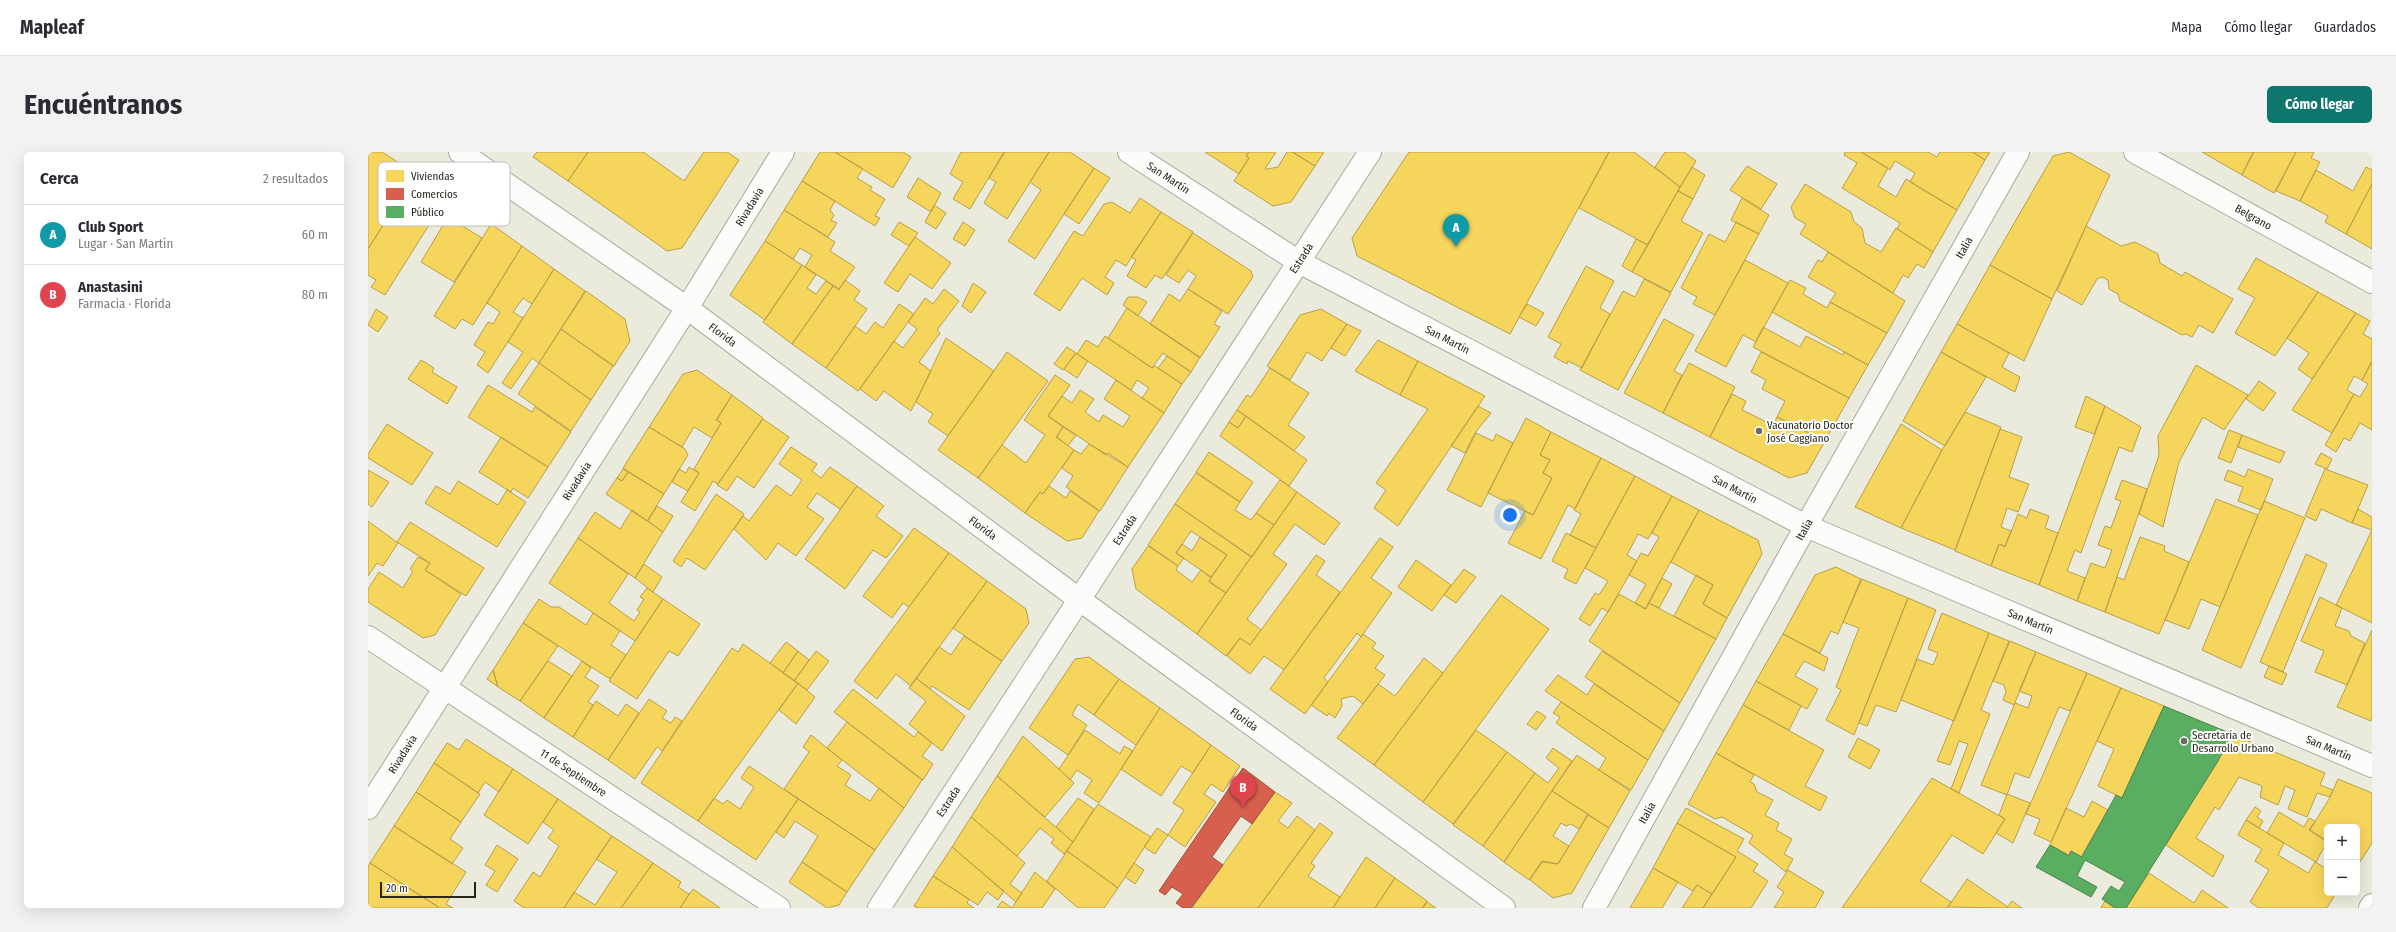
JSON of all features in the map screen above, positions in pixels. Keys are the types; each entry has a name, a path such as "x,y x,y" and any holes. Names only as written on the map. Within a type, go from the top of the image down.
{"street":[{"name":"Florida","path":"460,152 475,162"},
{"name":"Rivadavia","path":"368,808 687,308 783,152"},
{"name":"San Martín","path":"1129,152 1298,262 1806,526 2372,766"},
{"name":"Estrada","path":"879,908 1370,152"},
{"name":"Italia","path":"1594,908 1806,526 2018,152"},
{"name":"Belgrano","path":"2134,152 2372,282"},
{"name":"Florida","path":"510,186 687,308 1080,600 1504,908"},
{"name":"11 de Septiembre","path":"368,637 779,908"}],"building: Viviendas":[{"path":"368,152 382,152 397,162 378,162 378,226 383,226 368,249"},
{"path":"537,152 588,152 568,181 533,157"},
{"path":"588,152 643,152 684,181 704,152 727,152 739,160 682,248 667,251 568,181"},
{"path":"820,152 835,152 863,169 857,178 872,187 870,190 885,199 875,216 880,218 875,226 802,181"},
{"path":"835,152 903,152 911,157 893,188"},
{"path":"961,152 1004,152 970,209 953,199 963,182 950,174"},
{"path":"1005,152 1049,152 1007,219 984,203 996,182 989,178"},
{"path":"1049,152 1070,152 1094,168 1035,259 1008,241 1041,190 1030,182"},
{"path":"1205,152 1249,152 1246,156 1249,158 1239,174"},
{"path":"1249,152 1276,152 1265,169 1278,167 1287,152 1293,152 1315,166 1291,202 1273,206 1234,181 1249,158 1246,156"},
{"path":"1292,152 1324,152 1315,166"},
{"path":"1409,152 1609,152 1510,334 1357,256 1352,238"},
{"path":"1609,152 1634,152 1680,187 1648,245 1579,208"},
{"path":"1665,152 1684,152 1696,161 1680,187 1655,167"},
{"path":"1845,152 1861,152 1888,168 1878,186 1896,197 1906,179 1957,210 1933,252 1897,229 1900,223 1842,188 1857,163 1844,155"},
{"path":"1861,152 1928,152 1937,157 1940,152 1972,152 1985,160 1957,210 1910,182 1915,173 1895,161 1890,170"},
{"path":"1973,152 1990,152 1985,160"},
{"path":"2069,152 2110,175 2052,299 1990,265 2053,156"},
{"path":"2202,152 2253,152 2242,175"},
{"path":"2254,152 2296,152 2274,193 2242,175"},
{"path":"2296,152 2314,152 2311,158 2320,162 2300,201 2276,191"},
{"path":"1747,166 1777,184 1761,209 1730,190"},
{"path":"1692,167 1705,175 1693,199 1678,191"},
{"path":"2366,167 2372,170 2372,184 2346,234 2325,222 2328,216 2300,201 2316,170 2353,191"},
{"path":"1094,168 1110,178 1079,224 1064,214"},
{"path":"918,178 941,193 931,212 907,197"},
{"path":"802,181 835,201 830,210 834,215 831,220 837,223 828,237 784,210"},
{"path":"1805,184 1851,212 1854,222 1862,228 1865,243 1881,252 1896,228 1933,252 1924,268 1917,264 1908,278 1903,275 1893,293 1800,234 1806,224 1795,218 1791,207"},
{"path":"2372,184 2372,249 2346,234"},
{"path":"1678,191 1693,199 1681,221 1703,233 1671,292 1632,272"},
{"path":"1140,198 1161,212 1126,266 1116,260 1105,277 1114,283 1107,295 1082,278 1060,311 1034,294 1074,231 1083,236 1104,204 1112,202 1130,213"},
{"path":"1742,198 1769,215 1759,234 1731,220"},
{"path":"934,205 946,213 936,229 925,222"},
{"path":"784,210 835,242 830,251 855,267 839,289 805,267 812,255 800,248 793,259 765,241"},
{"path":"1161,212 1193,232 1162,279 1155,275 1146,288 1127,276 1136,260 1131,257"},
{"path":"899,222 918,233 909,246 891,235"},
{"path":"963,222 975,230 965,246 953,239"},
{"path":"1736,222 1759,234 1715,315 1693,304 1697,297 1681,288 1709,234 1725,242"},
{"path":"383,226 428,226 385,295 371,287 376,280 368,275 368,249"},
{"path":"443,226 463,226 482,238 454,282 421,262"},
{"path":"490,226 494,226 522,246 473,325 462,319 455,329 434,316"},
{"path":"2086,226 2121,246 2135,242 2158,254 2160,263 2182,276 2185,272 2233,299 2213,333 2199,325 2192,337 2186,334 2182,335 2120,301 2118,294 2109,289 2108,280 2102,277 2097,279 2082,305 2057,291"},
{"path":"1193,233 1251,271 1253,277 1228,314 1188,289 1196,276 1188,270 1179,283 1166,275"},
{"path":"915,237 951,263 932,289 910,274 898,292 884,283"},
{"path":"1636,239 1648,245 1632,272 1622,266"},
{"path":"765,241 802,265 765,320 730,295"},
{"path":"522,246 554,269 532,304 523,298 513,312 523,318 488,373 477,365 485,352 474,345 488,322 493,324 500,312 487,303"},
{"path":"1828,252 1905,301 1887,333 1830,302 1836,293 1808,277 1818,260 1822,262"},
{"path":"2256,258 2318,292 2275,356 2235,333 2255,298 2238,289"},
{"path":"1745,260 1788,283 1756,342 1743,335 1726,367 1695,351"},
{"path":"802,265 816,275 807,288 816,294 826,281 833,286 792,344 763,322"},
{"path":"1990,265 2052,299 2024,361 1957,324"},
{"path":"1586,266 1614,281 1600,308 1610,314 1582,368 1568,361 1567,364 1554,357 1561,344 1548,337"},
{"path":"554,269 585,291 539,363 532,358 511,389 502,383 523,352 508,342"},
{"path":"1644,279 1671,293 1618,390 1580,370 1623,291 1635,297"},
{"path":"845,280 860,291 854,300 867,309 826,368 792,344 833,286 839,290"},
{"path":"1790,280 1806,288 1803,294 1827,308 1830,302 1887,333 1868,365 1772,312"},
{"path":"973,283 986,292 971,313 962,306"},
{"path":"944,289 959,301 937,330 940,333 919,362 931,371 911,411 884,391 876,401 860,389 894,341 903,348 917,329 908,322 925,298 933,304"},
{"path":"1188,289 1222,311 1214,324 1220,327 1200,358 1150,324 1169,294 1180,301"},
{"path":"586,291 625,319 630,341 614,366 561,329"},
{"path":"2318,292 2356,313 2312,379 2298,369 2309,353 2287,338"},
{"path":"1128,297 1138,297 1147,302 1138,316 1123,305"},
{"path":"899,304 914,314 858,391 826,368 855,326 866,334 875,322 883,328"},
{"path":"1527,304 1544,313 1536,326 1519,317"},
{"path":"1127,308 1200,357 1191,372 1163,353 1152,368 1108,338"},
{"path":"376,309 388,317 378,332 368,325"},
{"path":"1321,309 1347,324 1322,361 1307,352 1290,380 1267,366 1300,315"},
{"path":"2356,313 2370,321 2363,334 2372,339 2372,361 2362,380 2354,376 2347,390 2354,394 2332,433 2292,410"},
{"path":"1664,319 1694,335 1674,371 1682,375 1663,413 1624,393"},
{"path":"1347,324 1361,331 1345,356 1331,348"},
{"path":"1957,324 2009,353 2002,367 2020,377 2015,392 1941,352"},
{"path":"1763,327 1800,347 1806,336 1843,355 1844,352 1868,365 1849,398 1753,347"},
{"path":"561,329 613,366 591,400 539,363"},
{"path":"1105,336 1152,368 1155,366 1182,384 1164,413 1142,398 1149,388 1137,380 1131,390 1077,354 1086,340 1098,347"},
{"path":"946,338 994,371 948,436 928,422 933,414 916,402"},
{"path":"1378,340 1418,361 1400,395 1355,371"},
{"path":"1067,347 1076,353 1063,370 1054,364"},
{"path":"1007,352 1048,381 978,478 938,450"},
{"path":"1761,352 1849,398 1825,441 1777,417 1785,401 1762,389 1766,380 1751,372"},
{"path":"1941,352 1986,377 1945,446 1903,421"},
{"path":"1076,353 1088,361 1077,378 1064,369"},
{"path":"1167,356 1191,372 1182,384 1158,368"},
{"path":"421,360 434,368 432,372 457,387 447,404 408,379"},
{"path":"1418,361 1485,396 1398,526 1374,508 1386,490 1376,483 1428,409 1400,395"},
{"path":"2372,362 2372,430 2360,423 2350,441 2344,438 2336,452 2325,445 2354,394 2360,397 2368,384 2362,380"},
{"path":"539,363 591,400 571,431 518,394"},
{"path":"1689,363 1735,387 1710,437 1663,413"},
{"path":"2196,365 2248,395 2224,430 2203,417 2179,462 2163,527 2139,514 2159,455 2158,436"},
{"path":"1270,368 1309,393 1288,425 1305,437 1294,451 1237,410 1247,395 1251,397"},
{"path":"697,370 732,395 716,420 721,423 712,438 694,427 682,447 649,427 683,374"},
{"path":"1055,375 1070,385 1048,416 1063,427 1056,437 1074,450 1043,494 1040,492 1025,513 978,478 1002,445 1026,463 1045,435 1024,420"},
{"path":"1116,380 1164,413 1128,467 1108,453 1106,455 1048,416 1062,396 1072,403 1080,390 1094,399 1085,412 1099,422 1103,415 1123,427 1130,416 1104,399"},
{"path":"2259,381 2276,393 2263,411 2246,399"},
{"path":"488,385 532,412 535,407 571,432 548,467 468,417"},
{"name":"Vacunatorio Doctor José Caggiano","path":"1732,394 1746,401 1742,410 1773,425 1777,417 1825,441 1807,473 1789,478 1710,437"},
{"path":"732,395 763,418 718,484 713,481 695,511 681,502 699,473 694,469 721,423 717,420"},
{"path":"2086,396 2105,406 2094,434 2075,427"},
{"path":"1478,406 1491,413 1475,433 1465,453 1451,446"},
{"path":"2105,406 2141,427 2132,452 2119,447 2081,553 2075,550 2067,571 2085,578 2077,601 2039,585"},
{"path":"1237,410 1246,416 1238,428 1229,422"},
{"path":"1965,412 2001,427 1955,550 1901,528 1942,450"},
{"path":"1246,416 1307,460 1289,486 1220,436 1229,422 1238,428"},
{"path":"1526,418 1551,432 1540,455 1550,460 1543,473 1552,478 1533,515 1488,493"},
{"path":"763,419 789,437 754,488 737,476 727,491 717,485"},
{"path":"387,424 433,453 412,485 368,458 368,454"},
{"path":"1901,424 1942,450 1901,528 1855,507"},
{"path":"649,427 685,449 688,455 664,494 623,468"},
{"path":"1063,427 1076,435 1068,446 1057,437"},
{"path":"2000,429 2022,437 2009,477 2029,484 2018,512 2007,508 2001,527 2011,531 2005,546 1999,544 1991,566 1955,551"},
{"path":"2229,430 2242,435 2231,463 2218,458"},
{"path":"1551,432 1601,458 1575,509 1568,505 1541,559 1508,543 1525,511 1533,515 1552,478 1543,473 1550,460 1540,455"},
{"path":"1476,433 1493,441 1496,434 1513,443 1481,507 1447,490"},
{"path":"2242,435 2285,452 2280,463 2238,447"},
{"path":"501,437 548,467 528,498 513,488 511,492 479,472"},
{"path":"1089,444 1128,467 1100,511 1066,487 1073,476 1062,468 1074,450 1081,454"},
{"path":"791,447 817,464 812,471 821,478 830,467 857,486 840,509 817,493 807,507 824,519 796,556 778,543 766,560 734,529 743,516 749,521 776,485 791,496 802,480 779,464"},
{"path":"1209,452 1253,482 1240,502 1196,472"},
{"path":"2321,453 2332,459 2327,469 2315,464"},
{"path":"1601,458 1635,476 1596,548 1570,535 1581,514 1574,510"},
{"path":"689,467 699,473 688,491 672,482 679,469 686,473"},
{"path":"623,469 628,472 622,481 617,478"},
{"path":"2248,469 2273,479 2261,510 2238,501 2243,487 2224,480 2228,470 2245,477"},
{"path":"2325,469 2368,485 2352,523 2321,509 2316,521 2305,516"},
{"path":"368,470 389,482 372,507 368,504"},
{"path":"628,472 664,494 647,521 606,494 617,478 622,481"},
{"path":"1196,473 1240,502 1235,510 1251,520 1256,513 1274,525 1252,557 1175,504"},
{"path":"1635,476 1672,496 1648,539 1638,534 1627,555 1637,561 1608,612 1602,608 1590,626 1579,619 1595,593 1599,595 1608,581 1585,568"},
{"path":"1280,480 1297,492 1274,525 1256,513"},
{"path":"2122,480 2147,489 2105,612 2077,601 2091,563 2105,568 2112,550 2098,545 2105,526 2111,528 2121,501 2115,499"},
{"path":"458,481 498,505 507,490 526,502 497,547 425,503 436,486 450,494"},
{"path":"857,486 884,506 876,516 903,536 886,558 873,550 845,589 805,559"},
{"path":"1049,486 1066,498 1070,491 1099,511 1082,538 1067,541 1025,513 1040,492 1043,494"},
{"path":"1297,492 1340,523 1324,545 1295,524 1273,554 1287,564 1247,619 1261,630 1250,645 1240,638 1226,656 1197,634"},
{"path":"716,494 744,514 705,570 687,558 681,567 673,561"},
{"path":"1672,496 1699,510 1645,609 1635,603 1646,584 1629,575 1641,553 1648,556 1659,537 1652,533"},
{"path":"2216,499 2258,515 2220,607 2201,599 2189,629 2165,620"},
{"path":"2264,501 2305,518 2241,668 2202,650"},
{"path":"1175,504 1251,557 1226,593 1209,581 1227,555 1191,531 1176,553 1184,558 1178,566 1148,545"},
{"path":"657,506 673,516 663,532 648,521"},
{"path":"2030,509 2049,516 2045,528 2058,533 2039,585 1991,566 1999,544 2005,547 2018,514 2027,518"},
{"path":"2358,509 2372,517 2372,530 2352,523"},
{"path":"632,510 663,532 635,578 578,538 595,512 620,529"},
{"path":"1699,510 1758,540 1762,554 1727,618 1703,604 1713,585 1671,562"},
{"path":"368,521 398,543 383,566 377,563 368,576"},
{"path":"410,522 484,568 466,596 425,570 430,563 397,542"},
{"path":"914,528 949,553 909,607 903,603 892,618 863,596"},
{"path":"2372,530 2372,623 2336,605"},
{"path":"1566,533 1596,548 1576,584 1564,578 1568,569 1552,561"},
{"path":"1200,537 1227,555 1211,577 1176,553 1182,544 1192,551"},
{"path":"2140,537 2165,546 2164,551 2189,562 2159,634 2105,612 2117,577 2124,580"},
{"path":"578,538 628,574 609,603 634,621 640,612 637,610 644,599 640,597 647,588 663,599 635,641 549,583"},
{"path":"1380,538 1393,547 1371,578 1392,593 1361,637 1357,633 1324,678 1328,682 1305,714 1270,689"},
{"path":"1148,546 1178,566 1176,570 1192,582 1201,570 1211,578 1209,582 1226,593 1197,634 1136,589 1132,569"},
{"path":"949,553 987,581 911,686 896,674 877,699 854,681"},
{"path":"2306,554 2327,564 2283,672 2260,662"},
{"path":"1316,555 1325,561 1316,575 1340,592 1284,670 1264,656 1250,674 1227,656 1240,638 1250,645"},
{"path":"418,557 430,563 425,570 461,594 435,635 423,638 368,602 368,589 379,572 403,588 413,571 410,569"},
{"path":"1416,560 1451,585 1432,611 1398,587"},
{"path":"644,564 662,577 653,592 635,578"},
{"path":"1836,567 1861,579 1838,634 1831,631 1820,653 1783,634 1815,575"},
{"path":"1464,569 1476,577 1456,603 1444,595"},
{"path":"1696,575 1713,585 1703,604 1727,618 1716,639 1674,616"},
{"path":"1662,578 1672,584 1659,608 1649,603"},
{"path":"1862,579 1908,598 1854,735 1826,720 1841,690 1836,687 1859,628 1843,622"},
{"path":"987,581 1026,609 1029,623 1002,661 953,628"},
{"path":"1619,594 1646,609 1649,603 1716,639 1680,703 1589,641"},
{"path":"1501,595 1549,629 1423,802 1374,765"},
{"path":"2320,597 2342,608 2335,626 2349,631 2351,636 2365,643 2347,685 2315,672 2324,651 2301,641"},
{"path":"1908,598 1936,610 1896,712 1876,705 1867,726 1859,723"},
{"path":"539,599 551,607 559,607 586,625 593,613 620,631 611,645 626,655 610,679 523,623"},
{"path":"663,599 700,624 678,656 669,651 637,699 609,681"},
{"path":"1942,613 1989,633 1954,721 1901,700 1917,659 1933,665 1938,653 1928,649"},
{"path":"523,623 558,646 520,701 498,687 493,670"},
{"path":"2372,630 2372,719 2371,721 2337,707"},
{"path":"1989,633 2009,641 1981,710 1990,714 1959,793 1951,789 1968,744 1959,741 1950,765 1937,761"},
{"path":"1363,634 1376,643 1372,648 1384,656 1375,668 1385,675 1363,704 1353,696 1341,699 1342,706 1335,718 1329,713 1327,716 1311,705"},
{"path":"1783,634 1828,658 1824,671 1804,661 1795,676 1818,689 1807,709 1756,681"},
{"path":"964,636 1002,661 969,710 932,686 930,689 916,678 939,647 951,655"},
{"path":"2010,641 2036,652 2014,705 2003,700 2006,692 2004,685 1993,681"},
{"path":"786,642 798,651 783,673 770,663"},
{"path":"743,644 798,683 698,821 641,783 732,648 738,652"},
{"path":"798,651 809,660 794,681 783,673"},
{"path":"816,651 829,661 807,690 794,681"},
{"path":"1602,651 1680,703 1664,731 1585,677"},
{"path":"2036,652 2087,673 2070,711 2059,707 2029,778 2015,773 2007,795 1981,785 2015,703 2028,708 2032,696 2019,691"},
{"path":"1089,657 1119,679 1094,715 1078,704 1072,715 1087,725 1068,755 1029,728 1075,659"},
{"path":"1424,658 1443,673 1374,765 1337,738 1378,684 1395,696"},
{"path":"548,661 572,676 544,718 520,701"},
{"path":"582,661 591,668 585,677 599,686 588,702 593,705 573,737 544,718"},
{"path":"2269,666 2287,674 2282,685 2264,677"},
{"path":"493,670 498,687 487,679"},
{"path":"2087,673 2121,688 2051,842 2034,834 2040,819 2026,814"},
{"path":"1558,675 1587,695 1594,684 1664,731 1648,760 1545,691"},
{"path":"916,678 965,716 942,751 909,724 926,701 909,688"},
{"path":"1119,679 1160,708 1136,745 1094,715"},
{"path":"1756,681 1801,706 1789,730 1743,705"},
{"path":"798,683 815,697 796,724 779,710"},
{"path":"2121,688 2164,706 2122,798 2098,786 2114,749 2097,741"},
{"path":"853,689 914,737 918,732 932,743 922,756 933,764 923,780 834,712"},
{"path":"649,699 667,711 662,718 671,723 675,717 682,721 662,751 657,747 635,779 608,760"},
{"path":"596,701 618,716 626,704 639,713 608,760 573,737"},
{"path":"1561,702 1648,760 1631,790 1599,770 1606,758 1556,723 1560,717 1553,713"},
{"path":"1743,705 1824,750 1805,786 1827,797 1820,811 1716,753"},
{"path":"1160,708 1211,745 1193,773 1181,766 1161,796 1121,769"},
{"path":"1537,711 1546,717 1536,730 1527,724"},
{"path":"847,722 922,780 904,808 827,748"},
{"path":"1085,730 1120,754 1124,746 1133,751 1099,803 1084,793 1092,780 1077,770 1070,780 1059,769"},
{"path":"1476,730 1507,752 1453,824 1423,802"},
{"path":"2232,734 2325,773 2320,785 2333,790 2330,797 2317,793 2307,817 2288,809 2295,790 2285,786 2278,805 2260,797 2262,786 2239,777 2219,810 2215,807 2196,838 2224,856 2213,877 2166,845"},
{"path":"811,735 842,760 837,766 851,775 845,785 870,801 879,788 904,808 875,850 784,789 809,752 803,747"},
{"path":"1023,736 1074,783 1045,817 997,776"},
{"path":"1858,738 1880,750 1870,769 1848,757"},
{"path":"466,739 513,769 499,792 485,782 478,793 434,763 447,743 459,750"},
{"path":"1211,745 1240,766 1223,792 1211,784 1204,794 1216,802 1185,847 1168,835 1184,810 1173,803"},
{"path":"1553,748 1572,761 1504,862 1483,846 1535,773 1548,783 1559,768 1546,758"},
{"path":"1507,752 1535,773 1483,846 1453,825"},
{"path":"1716,753 1754,775 1750,782 1754,784 1757,792 1773,800 1765,815 1779,823 1776,830 1792,839 1784,854 1793,859 1786,872 1749,843 1753,835 1722,817 1715,819 1688,804"},
{"path":"1577,755 1630,791 1609,828 1552,791"},
{"path":"434,763 480,794 461,822 416,792"},
{"path":"749,766 798,799 756,860 698,821 714,798 723,804 727,800 740,809 754,787 741,778"},
{"path":"513,769 558,799 528,844 484,815"},
{"path":"997,776 1073,842 1064,854 1051,843 1054,839 1040,828 1017,856 971,817"},
{"path":"1932,778 2005,819 1983,854 1952,835 1920,881 1951,902 1947,908 1842,908"},
{"path":"2338,779 2372,793 2372,843 2360,862 2360,824 2324,824 2324,839 2310,830 2329,799"},
{"path":"1552,791 1588,814 1579,829 1571,824 1566,826 1561,823 1553,836 1569,846 1558,864 1542,861 1529,880 1504,862"},
{"path":"416,792 461,822 450,839 463,848 452,864 394,826"},
{"path":"1275,792 1292,803 1278,821 1288,828 1297,816 1315,830 1258,908 1192,908"},
{"path":"2007,794 2030,803 2013,843 1996,833 2005,819 1999,815"},
{"path":"1078,798 1094,809 1073,842 1056,827"},
{"path":"558,799 612,836 564,908 524,908 514,901 533,872 540,877 559,846 548,838 554,830 543,822"},
{"path":"798,799 875,850 847,892 802,862 818,836 795,821 784,838 776,832"},
{"path":"2092,801 2108,810 2081,857 2071,851 2069,855 2050,845 2066,808 2084,817"},
{"path":"1098,804 1151,837 1118,888 1067,851"},
{"path":"2255,807 2261,811 2257,817 2263,821 2259,828 2246,820"},
{"path":"1686,808 1744,839 1737,851 1758,864 1753,871 1768,881 1751,908 1703,908 1736,857 1677,823"},
{"path":"2279,812 2304,827 2309,818 2315,821 2309,830 2324,840 2324,847 2316,862 2267,833"},
{"path":"1588,815 1609,828 1572,893 1553,898 1530,880 1542,862 1558,864"},
{"path":"971,817 1025,863 1010,884 1022,893 1016,902 952,847"},
{"path":"2246,820 2284,843 2278,855 2308,873 2315,862 2324,867 2324,896 2334,896 2327,908 2259,908 2250,902 2269,870 2255,861 2262,849 2238,835"},
{"path":"1320,823 1333,833 1311,863 1315,866 1308,876 1340,897 1333,908 1258,908"},
{"path":"1677,823 1736,857 1712,894 1697,885 1693,891 1653,868"},
{"path":"394,826 466,872 446,904 453,908 440,908 370,863"},
{"path":"1157,828 1168,835 1155,854 1144,847"},
{"path":"612,836 653,863 621,908 564,908 574,892 595,905 617,872 596,859"},
{"path":"497,845 518,859 497,892 486,885 495,871 485,865"},
{"path":"952,847 1004,891 998,900 987,892 978,905 933,876"},
{"path":"1067,851 1118,888 1104,908 1078,908 1047,881"},
{"path":"1366,857 1395,878 1375,908 1333,908"},
{"path":"802,862 847,892 839,905 827,908 789,882"},
{"path":"370,863 438,907 368,908 368,867"},
{"path":"653,863 681,882 678,887 689,894 680,908 621,908"},
{"path":"1134,863 1144,870 1135,884 1125,877"},
{"path":"1653,868 1678,882 1662,908 1630,908"},
{"path":"1788,870 1824,892 1815,908 1774,908 1784,892 1777,887"},
{"path":"1035,872 1055,889 1042,908 1012,908"},
{"path":"2149,873 2194,903 2202,890 2228,908 2126,908"},
{"path":"933,876 969,899 967,903 974,908 918,908 914,906"},
{"path":"1395,878 1427,901 1422,908 1375,908"},
{"path":"1967,879 2008,907 1948,907"},
{"path":"1697,885 1712,894 1703,908 1682,908"},
{"path":"693,889 720,908 680,908"},
{"path":"1002,901 1012,908 997,908"},
{"path":"2012,901 2022,908 2007,908"},
{"path":"2105,901 2115,908 2101,908"},
{"path":"1427,902 1436,908 1423,908"}],"building: Comercios":[{"path":"1243,768 1275,792 1252,824 1241,816 1212,857 1223,865 1191,908 1183,908 1176,903 1183,894 1172,887 1165,895 1159,891"}],"building: Público":[{"path":"2164,706 2232,734 2218,761 2126,908 2115,908 2102,899 2111,886 2119,891 2125,882 2085,860 2077,876 2097,887 2091,897 2036,867 2050,845 2069,856 2071,851 2082,857 2116,795 2122,798"}],"place":[{"name":"Club Sport","path":"1456,247"},
{"name":"Vacunatorio Doctor José Caggiano","path":"1759,431"},
{"name":"Secretaría de Desarrollo Urbano","path":"2184,741"},
{"name":"Anastasini","path":"1243,807"}]}
